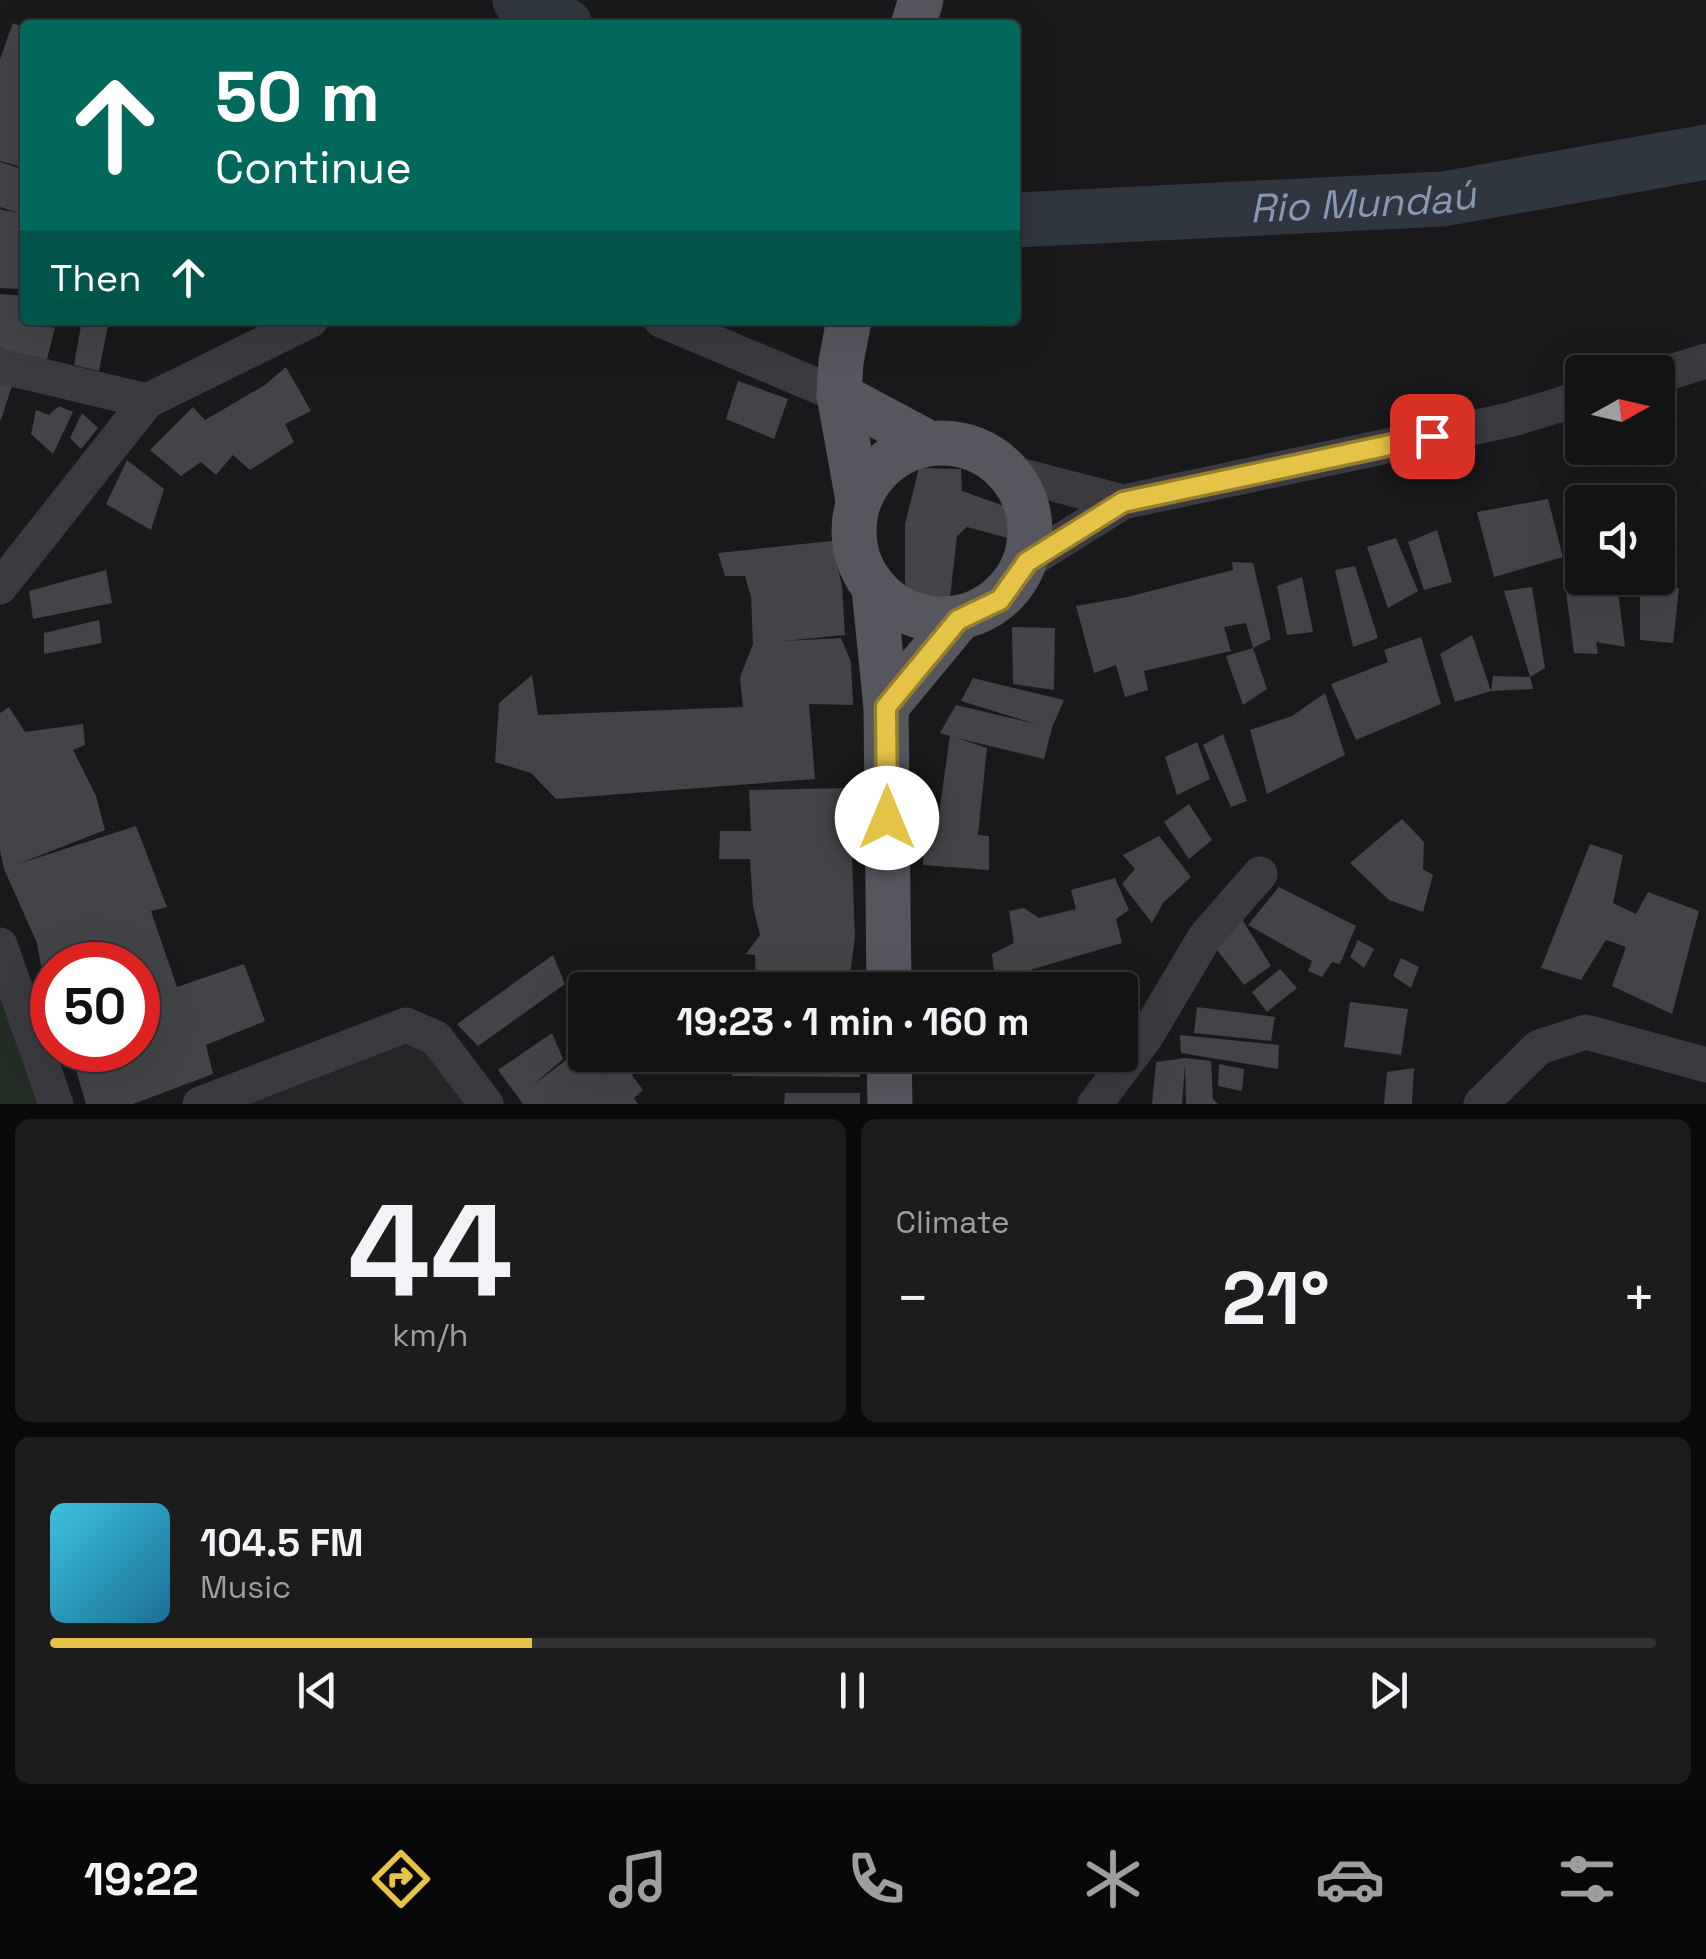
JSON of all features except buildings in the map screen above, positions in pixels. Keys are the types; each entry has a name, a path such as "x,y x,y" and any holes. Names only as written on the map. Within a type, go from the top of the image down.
{"main road":[{"path":"843,359 927,442"},
{"path":"843,359 858,500 854,547 874,590 886,707 888,972"},
{"path":"858,500 885,462 927,442 973,446 1011,473 1031,515 1027,562 1000,600 958,620 886,707"},
{"path":"874,590 912,616 958,620"},
{"path":"889,1072 890,1104"}],"street":[{"path":"0,587 147,401 301,325"},
{"path":"684,325 843,359"},
{"path":"1675,371 1706,361"},
{"path":"0,366 147,401"},
{"path":"1027,562 1123,502 1509,420 1565,403"},
{"path":"1011,473 1123,502"},
{"path":"1095,1104 1145,1038 1205,937 1260,874"},
{"path":"0,945 56,1104"},
{"path":"200,1104 406,1024 436,1038 486,1104"},
{"path":"1480,1104 1539,1047 1586,1032 1706,1065"}],"shaded area":[{"path":"0,992 38,1104 0,1104"},
{"path":"420,1031 470,1104 237,1104"}],"waterway":[{"name":"Rio Mundaú","path":"520,0 556,20"},
{"name":"Rio Mundaú","path":"1020,220 1443,199 1706,152"}],"route":[{"path":"887,818 886,707 958,620 1000,600 1027,562 1123,502 1432,436"}]}
